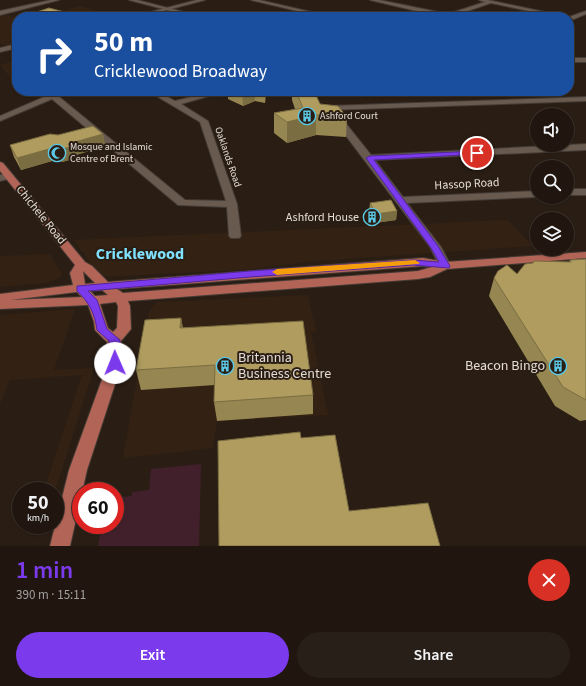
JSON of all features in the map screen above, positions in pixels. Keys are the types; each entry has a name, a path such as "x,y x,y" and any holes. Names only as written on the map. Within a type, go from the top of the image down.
{"main road":[{"name":"Chichele Road","path":"0,165 4,177 81,266 88,268 105,286 120,298"},
{"path":"0,298 43,291 250,274 423,262 445,266 586,255"},
{"path":"81,266 76,273 80,288 92,300 101,322 102,330 114,340"},
{"path":"0,305 62,303 418,275 426,274 445,266"},
{"path":"60,546 78,470 115,363 114,340 124,329 124,306 120,298"}],"street":[{"path":"0,13 57,0"},
{"path":"131,0 179,12"},
{"path":"155,12 203,0"},
{"path":"253,0 307,12"},
{"path":"372,0 428,12"},
{"path":"481,0 493,1 542,12"},
{"path":"459,12 493,1"},
{"path":"574,16 586,12"},
{"path":"574,19 581,20"},
{"path":"0,50 12,47"},
{"path":"574,60 586,60"},
{"path":"0,119 52,96 182,203 232,204"},
{"name":"Oaklands Road","path":"160,96 204,121 232,204 235,236"},
{"path":"174,104 204,96"},
{"path":"300,96 322,105 586,99"},
{"path":"514,96 520,101"},
{"path":"322,105 370,158 399,200 435,247 445,266"},
{"path":"370,158 586,147"},
{"path":"574,192 586,192"},
{"name":"Hassop Road","path":"399,200 530,194"}],"shaded area":[{"path":"80,6 98,11 51,12"},
{"path":"6,14 12,17 12,45 8,46 0,43 0,15"},
{"path":"12,61 12,80 0,65"},
{"path":"507,220 530,243 530,246 315,261 241,270 100,277 74,240"},
{"path":"50,254 62,274 59,278 46,283 0,287 0,256"},
{"path":"308,295 316,331 311,332 328,415 217,421 213,448 123,458 149,311 158,302"},
{"path":"75,309 54,370 94,368 58,482 47,482 82,375 10,380 0,404 0,315"},
{"path":"201,464 199,546 98,546 100,534 124,534 124,497 132,496 132,492 149,490 151,469"}],"building":[{"path":"49,8 64,12 37,12"},
{"path":"298,96 316,96 320,104 338,106 347,117 316,115 287,122 274,113 303,108"},
{"path":"93,126 103,134 68,144 70,147 58,150 56,147 17,158 10,145 50,134 58,135"},
{"path":"391,200 397,211 376,214 370,203"},
{"name":"Beacon Bingo","path":"586,259 586,400 563,387 494,278 498,271 507,265 517,274 525,264 533,263 534,261 571,262 570,260"},
{"name":"Britannia Business Centre","path":"181,318 180,328 303,321 313,395 214,402 215,365 136,370 145,320"},
{"path":"300,432 301,438 335,435 349,511 428,503 440,546 219,546 218,441"}],"slow traffic":[{"path":"277,272 415,263"}],"place":[{"name":"Ashford Court","path":"307,116"},
{"name":"Mosque and Islamic Centre of Brent","path":"57,153"},
{"name":"Ashford House","path":"372,217"},
{"name":"Britannia Business Centre","path":"225,366"},
{"name":"Beacon Bingo","path":"558,366"}],"district":[{"name":"Cricklewood","path":"140,254"}],"route":[{"path":"115,363 114,340 102,330 101,322 92,300 80,288 423,262 445,266 435,247 399,200 370,158 477,153"}]}
